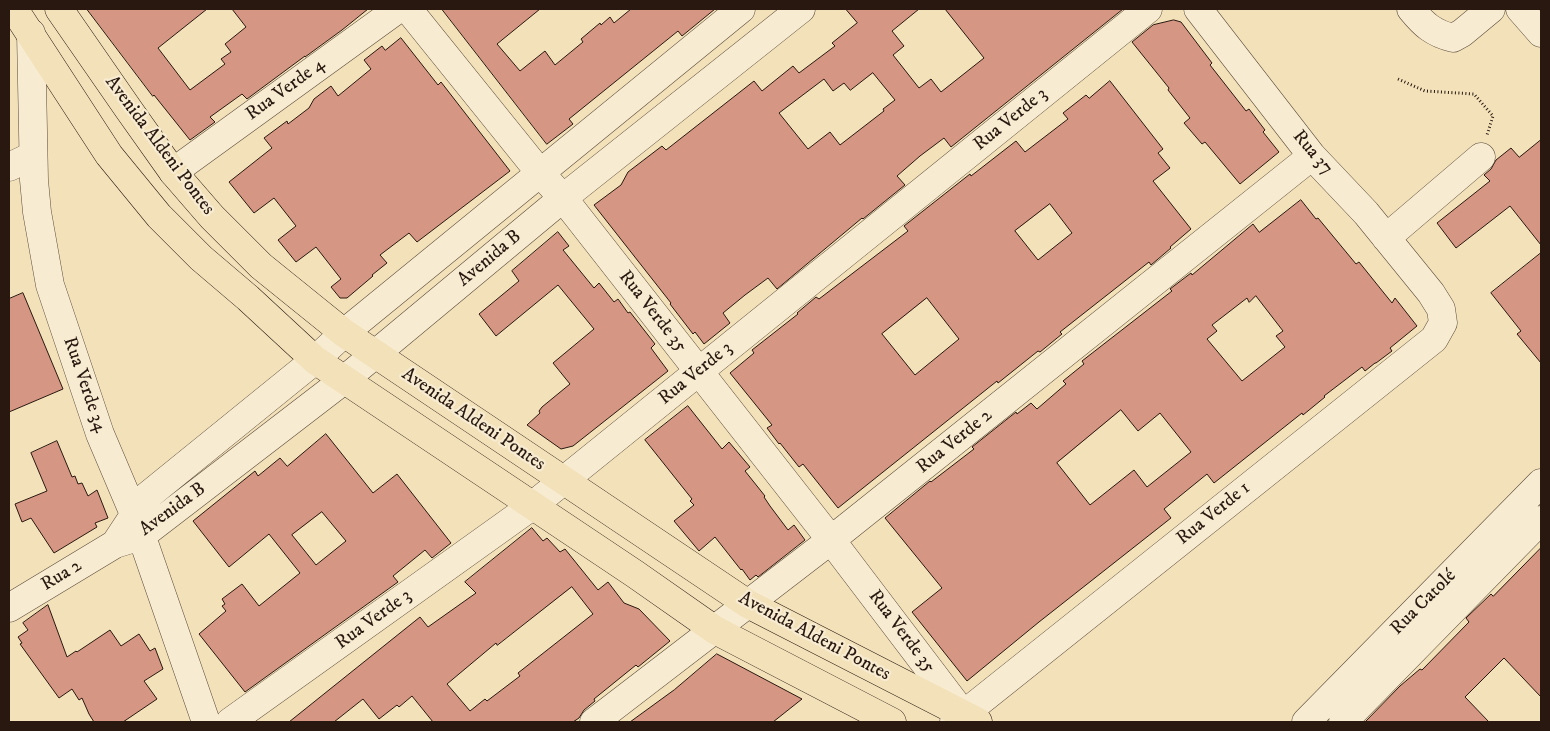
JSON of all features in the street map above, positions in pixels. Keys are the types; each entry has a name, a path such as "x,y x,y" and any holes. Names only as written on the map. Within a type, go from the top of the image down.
{"main road":[{"name":"Avenida Aldeni Pontes","path":"14,9 109,155 160,216 201,258 248,298 315,360 635,574 715,630 892,722"},
{"name":"Avenida Aldeni Pontes","path":"59,9 173,172 212,217 261,266 344,333 748,604 965,720"}],"street":[{"name":"Rua Verde 4","path":"173,172 398,9"},
{"name":"Rua Verde 35","path":"408,9 541,174 563,198 832,540 965,720"},
{"name":"Avenida B","path":"137,525 146,497 742,9"},
{"name":"Avenida B","path":"115,544 137,525 344,380 563,198 800,9"},
{"name":"Rua Verde 3","path":"230,722 532,506 1148,9"},
{"name":"Rua 37","path":"1198,9 1312,156 1366,213 1431,293"},
{"path":"1411,9 1430,29 1453,38 1491,9"},
{"path":"1520,9 1541,33"},
{"name":"Rua Verde 34","path":"31,33 21,161 37,212 50,284 100,434 137,525 206,722"},
{"name":"Rua Verde 2","path":"594,722 832,540 1312,156"},
{"path":"1386,238 1481,157"},
{"name":"Rua Verde 1","path":"965,720 1434,339 1444,323 1441,309 1431,293"},
{"name":"Rua Catolé","path":"1306,722 1541,483"},
{"name":"Rua Catolé","path":"1343,722 1541,520"},
{"name":"Rua 2","path":"9,608 115,544"}],"path":[{"path":"1398,79 1425,91 1474,94 1493,116 1481,157"}],"building":[{"path":"87,9 207,9 158,48 190,90 225,64 221,59 231,52 225,44 246,27 232,9 368,9 247,99 242,94 210,117 215,122 190,140 153,96"},
{"path":"442,9 540,9 497,44 520,71 545,51 555,65 583,42 581,39 600,23 601,25 610,17 614,23 631,9 715,9 682,36 678,31 569,119 573,124 547,144"},
{"path":"846,9 919,9 892,31 904,46 893,55 919,88 931,79 941,92 984,58 945,9 1123,9 951,147 944,138 920,156 897,176 905,185 862,218 777,289 768,278 745,295 723,313 730,323 704,344 695,332 693,334 594,205 621,185 628,172 662,146 666,150 754,81 762,91 793,66 799,73 835,46 832,43 857,23","holes":["873,73 895,100 883,109 884,111 840,145 830,132 808,149 779,113 824,79 833,91 844,83 850,90"]},
{"path":"1174,20 1181,22 1212,63 1210,65 1246,111 1249,109 1265,130 1263,132 1279,152 1240,184 1205,142 1202,144 1184,123 1190,118 1168,90 1169,88 1132,42 1153,25"},
{"path":"401,38 438,85 441,82 510,171 417,242 409,233 380,255 387,263 347,298 340,298 331,287 341,279 316,247 296,262 278,240 296,226 274,198 254,213 229,182 272,148 264,138 287,121 288,124 309,108 314,99 331,86 338,96 371,69 364,60 382,46 385,50"},
{"path":"1110,81 1163,149 1158,153 1170,168 1153,181 1191,229 1151,265 1149,262 1060,332 1062,334 1040,352 1038,351 998,383 997,381 838,508 803,464 799,467 779,444 767,428 772,425 730,373 754,353 752,350 798,314 816,297 819,299 908,231 904,226 970,174 971,176 1016,141 1025,152 1068,119 1063,113 1086,95 1089,98","holes":["1050,204 1072,233 1038,260 1015,231","927,298 959,339 915,375 882,334"]},
{"path":"1541,140 1541,245 1510,206 1456,248 1437,223 1490,181 1484,175 1491,169 1496,160 1511,148 1519,157"},
{"path":"1301,200 1356,264 1359,262 1392,303 1395,298 1417,326 1390,348 1392,351 1365,371 1362,367 1214,483 1207,474 1164,509 1171,518 967,681 912,612 942,588 885,518 930,481 974,449 972,447 1016,412 1017,414 1031,403 1037,409 1066,384 1063,381 1084,364 1082,361 1172,291 1170,289 1191,273 1192,275 1253,224 1259,232","holes":["1256,296 1283,331 1276,336 1285,347 1242,381 1207,339 1217,331 1212,325 1247,298 1249,302","1121,410 1138,431 1160,413 1191,452 1147,487 1134,470 1090,505 1057,463"]},
{"path":"558,232 569,246 563,250 594,288 599,283 614,302 618,299 628,313 630,312 655,344 651,348 668,371 573,446 561,449 527,425 540,413 539,411 542,407 570,384 553,363 594,329 558,285 496,336 479,314 519,281 512,271"},
{"path":"1541,253 1541,363 1517,334 1521,331 1491,293"},
{"path":"23,293 63,389 9,412 9,299"},
{"path":"688,406 722,449 729,442 750,467 745,471 788,530 794,525 805,540 758,577 756,575 750,580 715,537 699,551 674,521 694,505 690,501 692,499 645,440"},
{"path":"326,434 373,493 397,474 451,543 432,558 425,550 393,576 398,582 245,692 199,634 226,611 222,606 225,604 222,599 242,584 259,606 300,573 269,534 229,567 193,521 255,471 258,476 280,458 287,466","holes":["322,512 346,541 316,565 292,535"]},
{"path":"57,441 72,477 75,476 78,484 82,483 88,496 97,490 108,518 95,523 97,527 54,553 31,518 22,522 15,504 47,491 31,453"},
{"path":"532,528 543,541 547,538 560,552 565,549 598,590 608,582 624,603 639,609 670,641 638,667 636,665 594,699 595,701 573,722 433,722 412,696 399,707 397,705 379,719 363,699 334,722 289,722 420,617 428,627 476,593 465,582","holes":["572,587 593,614 518,673 520,676 487,701 485,699 470,711 447,684 496,643 497,645"]},
{"path":"1541,548 1541,697 1504,658 1465,697 1489,722 1365,722 1400,686 1420,669 1422,670 1469,622 1466,618 1491,594 1493,596"},
{"path":"48,605 67,657 110,630 121,646 139,634 150,651 155,648 163,669 144,681 157,699 123,722 94,722 82,698 79,700 72,689 59,698 20,644 22,643 18,637 28,630 23,623"},
{"path":"717,654 802,699 773,722 630,722 674,690"}]}
